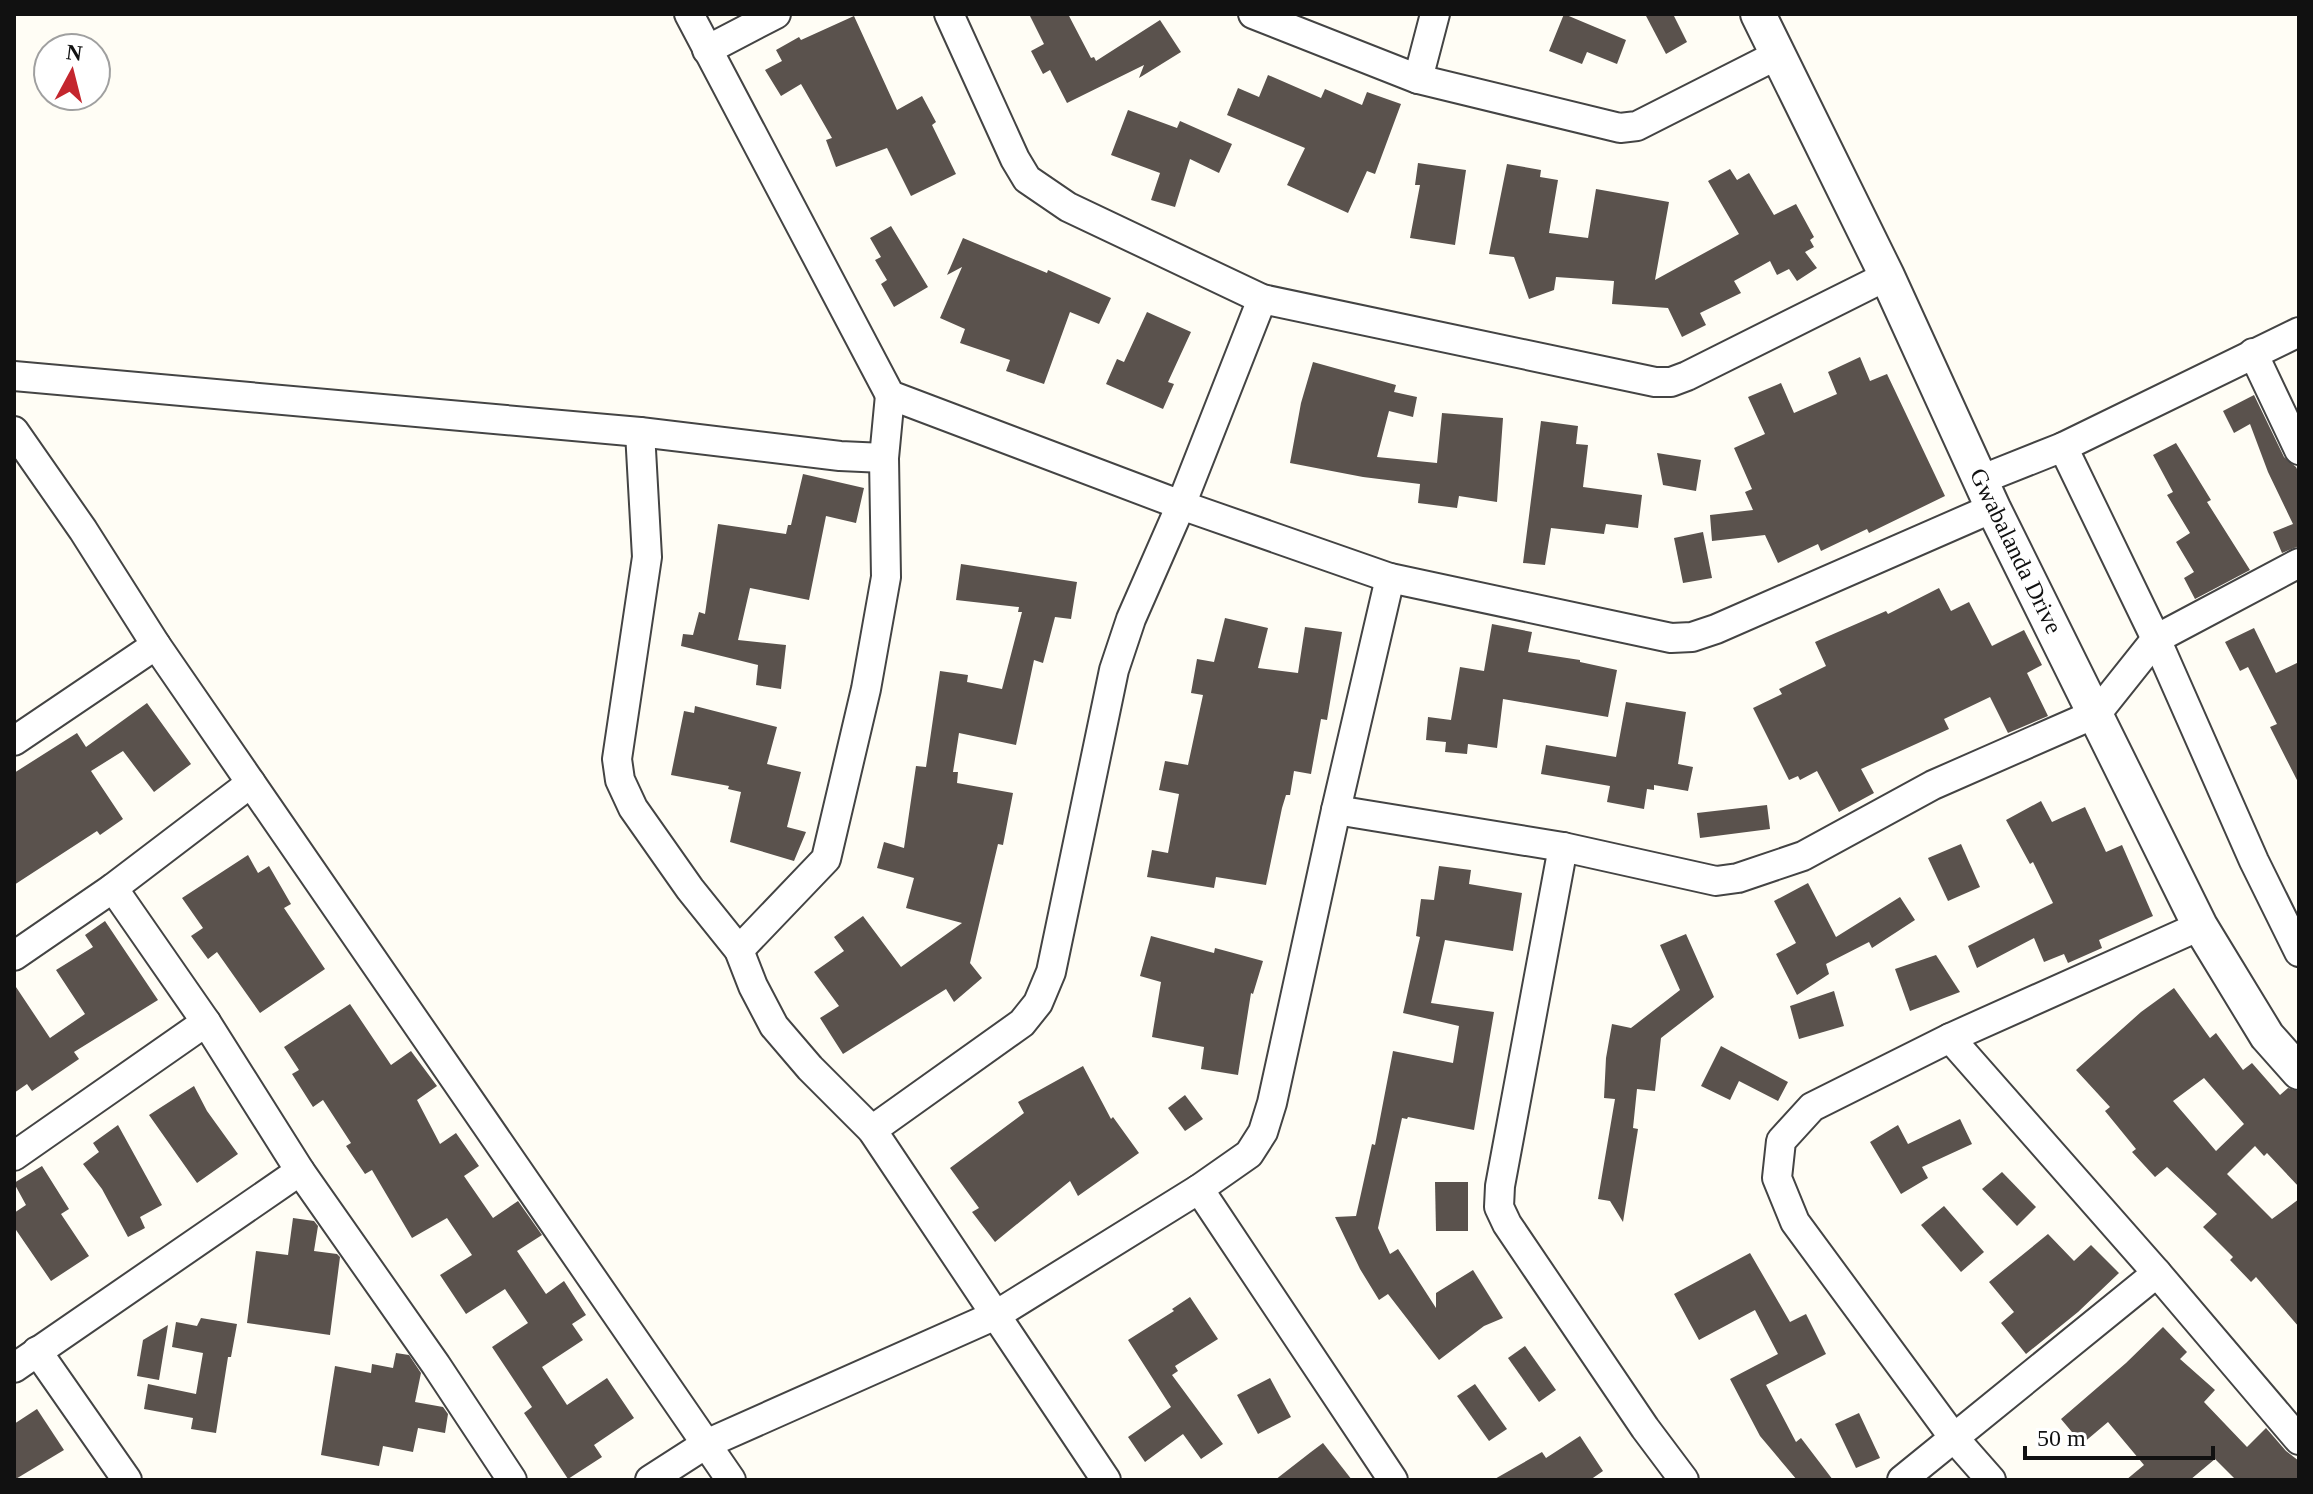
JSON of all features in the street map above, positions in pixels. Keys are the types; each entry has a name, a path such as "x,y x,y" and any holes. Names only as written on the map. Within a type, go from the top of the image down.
{"street":[{"path":"689,14 890,395 884,458 886,577 866,689 826,859 739,950"},
{"path":"707,50 776,14"},
{"path":"949,14 1027,179 1068,207 1262,299 1655,382 1671,382 1887,276"},
{"path":"1253,14 1418,79 1620,128 1637,126 1777,55"},
{"path":"1418,79 1435,14"},
{"name":"Gwabalanda Drive","path":"1758,14 1887,276 1986,494 2200,926 2267,1036 2299,1072"},
{"path":"872,1130 1022,1023 1038,1003 1051,972 1114,670 1131,619 1181,505 1262,299"},
{"path":"890,395 1181,505 1390,578 1671,638 1692,637 1986,494 2063,447 2299,332"},
{"path":"2253,353 2299,450"},
{"path":"14,376 640,432 840,456 884,458"},
{"path":"14,431 83,530 156,645 731,1480"},
{"path":"640,432 647,557 617,759 620,780 633,808 690,889 739,950 774,1026 810,1068 872,1130 1106,1480"},
{"path":"2063,447 2156,639 2254,861 2299,952"},
{"path":"1336,810 1563,847 1716,881 1738,878 1803,856 1933,785 2097,713 2156,639 2299,563"},
{"path":"650,1480 706,1444 996,1315 1199,1189 1249,1154 1263,1132 1272,1103 1390,578"},
{"path":"14,741 156,645"},
{"path":"14,956 113,888 251,783"},
{"path":"1563,847 1500,1186 1499,1207 1550,1288 1684,1480"},
{"path":"113,888 206,1022 300,1171 512,1480"},
{"path":"1991,1480 1954,1438 1795,1222 1777,1178 1781,1141 1812,1107 1950,1038 2200,926"},
{"path":"14,1156 206,1022"},
{"path":"1950,1038 2299,1440"},
{"path":"14,1368 300,1171"},
{"path":"1199,1189 1393,1480"},
{"path":"1902,1480 2157,1273"},
{"path":"37,1351 127,1480"}],"building":[{"path":"1029,14 1068,14 1091,58 1094,57 1096,61 1160,20 1181,52 1139,78 1144,65 1067,103 1050,70 1043,74 1031,51 1044,44"},
{"path":"1564,14 1626,40 1617,64 1587,52 1582,64 1549,51"},
{"path":"1645,14 1673,14 1687,42 1666,54"},
{"path":"854,16 897,110 922,96 936,122 932,125 956,174 911,196 887,148 836,167 826,140 832,138 801,84 781,96 765,70 782,61 776,50 799,37 801,40"},
{"path":"1268,75 1321,98 1325,89 1362,105 1367,92 1401,104 1375,174 1367,171 1348,213 1287,185 1305,148 1227,115 1238,88 1259,97"},
{"path":"1128,110 1177,128 1180,121 1232,144 1219,173 1190,159 1175,207 1151,200 1160,173 1111,155"},
{"path":"1418,163 1466,170 1455,245 1410,238 1420,185 1415,185"},
{"path":"1507,164 1541,170 1540,177 1558,180 1549,233 1588,238 1596,189 1669,202 1655,280 1739,234 1708,181 1730,169 1737,180 1749,173 1774,215 1796,204 1814,237 1810,240 1814,247 1805,252 1817,268 1797,281 1789,269 1777,275 1770,261 1734,281 1741,293 1700,313 1706,325 1682,337 1668,308 1612,304 1614,281 1556,277 1554,290 1529,299 1514,257 1489,254"},
{"path":"891,226 928,287 894,307 881,284 887,280 875,260 881,257 870,238"},
{"path":"963,238 1111,298 1099,324 1070,312 1044,384 1006,371 1010,360 960,343 965,329 940,318 962,267 947,275"},
{"path":"1147,312 1191,332 1168,382 1174,384 1163,409 1106,384 1117,359 1124,362"},
{"path":"1860,357 1870,381 1887,374 1945,496 1869,533 1867,529 1821,551 1818,544 1778,563 1765,535 1712,541 1710,515 1753,510 1745,492 1752,489 1734,448 1765,434 1748,397 1781,383 1794,413 1837,394 1828,372"},
{"path":"1313,362 1396,385 1394,392 1417,397 1413,417 1389,411 1377,457 1437,463 1442,413 1503,418 1497,502 1459,496 1457,508 1418,503 1420,484 1290,463 1301,403"},
{"path":"2254,395 2284,457 2299,473 2299,546 2282,553 2273,532 2293,524 2268,472 2250,424 2234,433 2223,411"},
{"path":"1541,421 1578,426 1576,444 1588,445 1583,487 1642,495 1638,528 1606,524 1604,534 1551,528 1545,565 1523,563"},
{"path":"2176,443 2211,500 2207,502 2250,570 2195,599 2184,578 2194,572 2176,542 2190,533 2167,495 2173,492 2153,455"},
{"path":"1657,453 1701,460 1696,491 1663,485"},
{"path":"803,474 864,488 856,523 826,516 809,600 750,588 738,640 786,645 781,689 756,685 758,665 681,646 683,634 693,635 699,612 705,614 718,524 786,534"},
{"path":"1703,532 1712,578 1683,583 1674,538"},
{"path":"961,564 1077,582 1071,619 1055,617 1043,663 1034,660 1016,745 959,733 953,772 958,772 957,783 1013,793 1003,845 998,844 970,963 982,978 954,1002 946,989 843,1054 820,1018 839,1006 814,972 844,951 834,937 863,916 901,967 962,923 906,908 914,878 877,868 884,842 904,848 916,766 926,767 940,671 968,675 967,682 1002,689 1022,612 1018,612 1019,607 956,600"},
{"path":"1939,588 1951,611 1969,602 1992,646 2024,630 2042,665 2027,673 2048,716 2008,733 1990,697 1944,719 1949,729 1861,769 1874,793 1839,812 1817,771 1800,780 1798,776 1789,780 1753,708 1782,694 1779,689 1826,666 1815,642 1886,611 1888,614"},
{"path":"1225,618 1268,628 1258,668 1298,673 1305,627 1342,632 1327,720 1321,719 1311,774 1294,771 1290,795 1286,795 1282,808 1266,885 1216,877 1214,888 1147,877 1152,850 1168,853 1179,794 1159,790 1165,761 1188,765 1203,695 1191,693 1197,659 1214,662"},
{"path":"1492,624 1532,632 1528,652 1580,660 1617,670 1608,717 1503,699 1497,748 1468,744 1467,754 1445,752 1446,742 1426,740 1428,717 1451,720 1460,667 1484,671"},
{"path":"2254,628 2276,673 2299,662 2299,784 2270,727 2277,724 2248,667 2240,671 2225,642"},
{"path":"1626,702 1686,712 1678,764 1693,767 1688,791 1654,785 1654,790 1647,789 1644,809 1607,802 1610,786 1541,774 1546,745 1616,757"},
{"path":"147,703 191,764 154,792 123,751 91,771 123,819 100,835 97,831 14,885 14,773 77,733 86,747"},
{"path":"695,706 777,727 767,764 801,772 787,827 806,832 794,861 730,842 741,792 728,789 729,786 671,775 684,711 694,713"},
{"path":"2041,801 2052,822 2085,807 2106,852 2122,845 2153,916 2099,940 2102,948 2068,963 2064,954 2044,962 2034,938 1977,968 1968,946 2053,903 2033,862 2030,864 2006,820"},
{"path":"1767,805 1770,829 1700,838 1697,813"},
{"path":"1961,844 1980,887 1948,901 1928,858"},
{"path":"248,855 258,873 269,866 291,904 284,908 325,969 260,1013 217,952 208,959 191,936 203,928 182,898"},
{"path":"1439,866 1471,870 1469,884 1522,893 1513,951 1445,940 1431,1003 1494,1012 1474,1130 1402,1118 1378,1228 1390,1254 1398,1249 1436,1308 1436,1293 1473,1270 1503,1318 1484,1326 1439,1360 1388,1294 1379,1300 1335,1217 1356,1216 1372,1144 1375,1145 1393,1051 1453,1063 1459,1026 1403,1013 1420,937 1416,936 1421,899 1434,900"},
{"path":"1808,883 1836,937 1900,897 1915,920 1872,948 1869,942 1826,964 1829,974 1797,995 1776,954 1796,943 1774,901"},
{"path":"105,921 158,1000 74,1052 79,1059 32,1091 27,1084 14,1093 14,984 50,1038 85,1014 56,970 93,947 85,935"},
{"path":"1686,934 1714,997 1661,1038 1655,1091 1637,1089 1633,1128 1638,1129 1623,1222 1610,1201 1598,1199 1615,1099 1604,1098 1612,1024 1631,1028 1680,990 1660,945"},
{"path":"1151,936 1214,953 1215,948 1263,961 1251,993 1238,1075 1201,1069 1204,1047 1152,1037 1161,982 1140,976"},
{"path":"1936,955 1960,992 1910,1011 1895,969"},
{"path":"2174,988 2210,1038 2216,1033 2243,1070 2252,1063 2280,1095 2288,1088 2299,1091 2299,1187 2267,1153 2264,1156 2255,1146 2227,1174 2272,1219 2299,1199 2299,1327 2256,1277 2251,1282 2230,1260 2233,1257 2203,1227 2217,1214 2167,1167 2155,1177 2132,1152 2136,1149 2105,1111 2110,1107 2076,1070 2141,1012","holes":["2204,1078 2244,1124 2216,1151 2173,1101"]},
{"path":"1834,991 1844,1026 1799,1039 1790,1006"},
{"path":"350,1004 391,1065 411,1051 437,1086 417,1100 440,1144 456,1133 479,1166 464,1176 493,1218 518,1201 542,1235 517,1251 546,1294 564,1281 586,1315 572,1324 583,1340 542,1367 567,1405 607,1378 634,1418 594,1445 602,1457 568,1479 524,1413 532,1407 492,1347 528,1323 505,1289 466,1314 440,1275 472,1255 447,1218 412,1238 372,1170 365,1174 346,1146 351,1143 323,1100 313,1107 292,1074 299,1070 284,1047"},
{"path":"1721,1046 1788,1082 1778,1101 1739,1081 1730,1100 1701,1086"},
{"path":"1083,1066 1111,1119 1113,1117 1139,1153 1078,1196 1070,1181 995,1242 972,1212 979,1208 950,1168 1024,1113 1018,1102"},
{"path":"194,1086 207,1111 238,1154 197,1183 149,1115"},
{"path":"1185,1095 1203,1119 1185,1131 1168,1108"},
{"path":"1960,1119 1972,1144 1922,1167 1928,1178 1901,1194 1870,1142 1898,1125 1908,1144"},
{"path":"118,1125 162,1205 140,1217 145,1228 128,1237 102,1189 83,1164 99,1152 93,1143"},
{"path":"42,1166 69,1209 61,1214 89,1256 51,1281 14,1227 14,1213 26,1205 14,1183"},
{"path":"2002,1172 2036,1207 2017,1226 1982,1189"},
{"path":"1435,1182 1468,1182 1468,1231 1436,1231"},
{"path":"1944,1206 1984,1252 1961,1272 1921,1225"},
{"path":"293,1218 314,1221 318,1226 314,1251 340,1257 330,1335 247,1323 256,1251 288,1255"},
{"path":"2048,1234 2074,1261 2091,1245 2119,1273 2078,1312 2026,1354 2001,1323 2014,1312 1989,1282"},
{"path":"1750,1253 1790,1322 1806,1314 1826,1354 1766,1385 1796,1442 1801,1438 1833,1480 1797,1480 1760,1436 1730,1379 1778,1354 1755,1310 1699,1340 1674,1294"},
{"path":"1190,1297 1218,1339 1175,1366 1178,1371 1172,1375 1223,1444 1201,1459 1183,1434 1145,1462 1128,1437 1171,1407 1128,1340"},
{"path":"201,1318 237,1324 231,1357 228,1357 216,1433 191,1429 193,1418 144,1409 148,1384 196,1394 203,1353 172,1347 176,1322 197,1326"},
{"path":"168,1325 159,1380 137,1376 143,1340"},
{"path":"2163,1327 2187,1352 2180,1359 2215,1390 2204,1402 2247,1447 2266,1428 2299,1461 2299,1480 2236,1480 2215,1459 2190,1480 2126,1480 2144,1465 2108,1422 2082,1444 2061,1419"},
{"path":"1525,1346 1556,1390 1539,1402 1508,1358"},
{"path":"396,1353 409,1355 421,1373 415,1402 443,1407 448,1414 445,1433 418,1428 413,1452 383,1446 379,1466 321,1455 335,1366 371,1373 372,1364 393,1368"},
{"path":"1270,1378 1291,1417 1258,1434 1237,1395"},
{"path":"1475,1384 1507,1429 1489,1441 1457,1396"},
{"path":"37,1409 64,1450 14,1480 14,1424"},
{"path":"1859,1413 1880,1458 1856,1468 1835,1424"},
{"path":"1580,1436 1603,1471 1590,1480 1493,1480 1542,1452 1546,1458"},
{"path":"1323,1443 1352,1480 1275,1480 1311,1452"}]}
